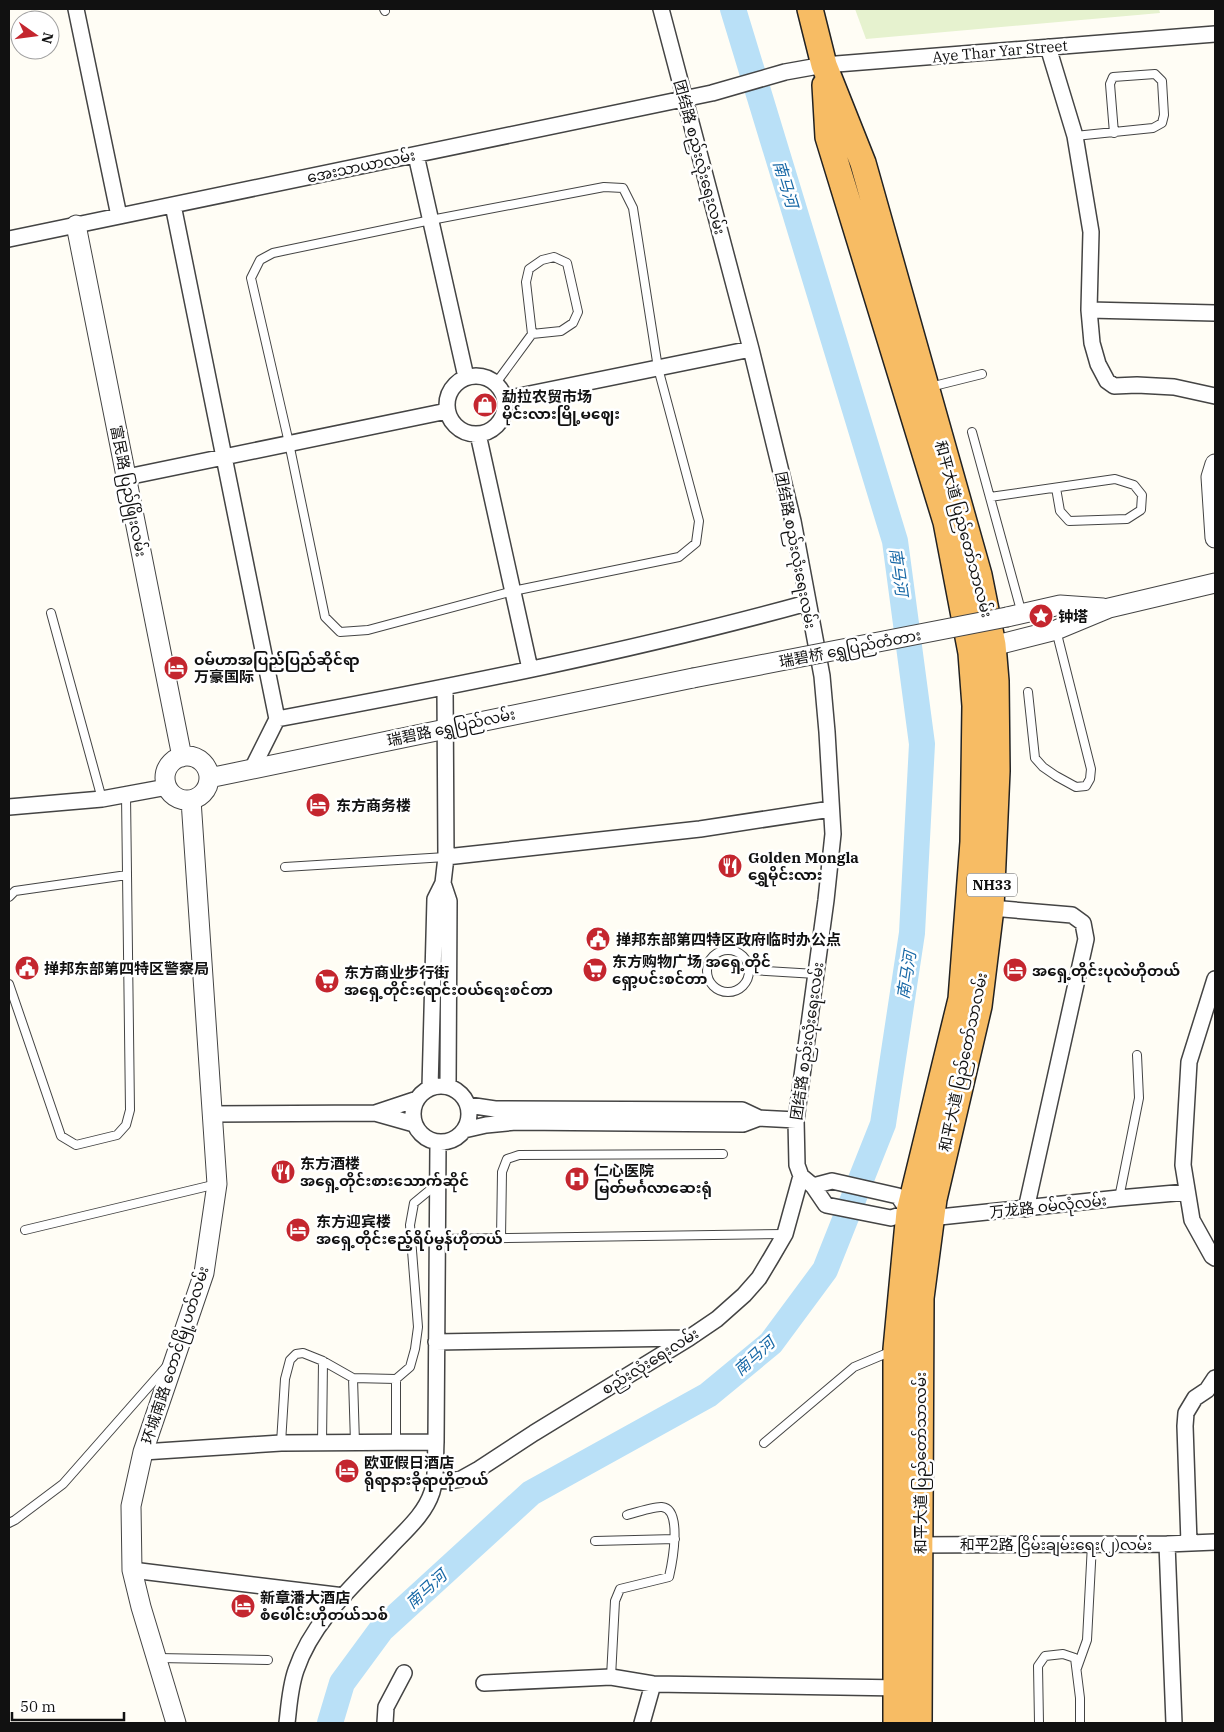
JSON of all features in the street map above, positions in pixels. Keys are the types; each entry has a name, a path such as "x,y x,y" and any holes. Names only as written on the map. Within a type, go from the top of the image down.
{"highway":[{"name":"和平大道 ပြည်တော်သာလမ်း","path":"810,9 824,65 863,163 979,575 982,649 975,706 973,842 961,999 907,1211 896,1349 909,1546"},
{"name":"和平大道 ပြည်တော်သာလမ်း","path":"824,65 828,138 946,522 982,649 996,681 997,771 991,908 979,1006 907,1211 921,1298 909,1546 908,1688 919,1723"},
{"name":"和平大道 ပြည်တော်သာလမ်း","path":"896,1723 908,1688"}],"street":[{"path":"76,9 118,216"},
{"name":"团结路 စည်းလုံးရေးလမ်း","path":"661,9 751,349 793,521 822,676 832,834 816,974 796,1120 796,1165 801,1176"},
{"name":"Aye Thar Yar Street","path":"712,94 785,72 824,65 1215,34"},
{"path":"1048,47 1075,136 1091,232 1089,310 1092,343 1098,364 1107,381 1114,386 1174,387 1215,396"},
{"name":"အေးသာယာလမ်း","path":"10,240 76,224 712,94"},
{"path":"416,154 466,377"},
{"path":"173,205 277,719 252,769"},
{"name":"富民路 ပြည်ဖြိုးလမ်း","path":"76,224 182,757"},
{"path":"1089,310 1215,313"},
{"path":"505,399 751,349"},
{"path":"479,375 496,383 502,390 505,399 502,417 497,425 490,430 478,434 464,432 456,427 447,411 446,402 454,385 466,377 479,375"},
{"path":"127,477 447,411"},
{"path":"478,434 530,669"},
{"path":"1215,464 1211,477 1215,538"},
{"path":"982,649 1056,630 1109,608 1215,583"},
{"path":"277,719 445,688 726,625 807,603"},
{"path":"1014,616 1060,605 1109,608"},
{"name":"瑞碧桥 ရွှေပြည်တံတား","path":"693,678 1014,616"},
{"name":"瑞碧路 ရွှေပြည်လမ်း","path":"209,778 693,678"},
{"path":"430,1088 435,899 443,883 446,856 445,688"},
{"path":"182,757 195,758 206,766 209,778 206,790 202,795 191,800 183,800 177,798 167,787 166,774 171,763 182,757"},
{"path":"9,807 102,799 167,787"},
{"name":"环城南路 တောင်မြို့ပတ်လမ်း","path":"176,1723 140,1607 132,1570 131,1506 143,1452 204,1274 216,1184 191,800"},
{"path":"446,856 700,829 831,809"},
{"path":"443,883 449,901 448,1087"},
{"path":"991,908 1072,915 1083,923 1086,938 1026,1209"},
{"path":"1214,1261 1192,1220 1183,1165 1190,1062 1211,1006 1215,980"},
{"path":"438,1086 448,1087 464,1098 468,1105 469,1115 464,1130 457,1138 448,1142 438,1143 423,1136 414,1124 413,1108 422,1093 430,1088 438,1086"},
{"path":"375,1113 417,1099"},
{"path":"468,1105 495,1109 742,1110 759,1118 796,1120"},
{"path":"212,1114 375,1113 414,1124"},
{"path":"464,1130 486,1125 516,1122 743,1124 759,1118"},
{"path":"287,1723 291,1691 296,1672 314,1632 344,1596 418,1518 431,1494 434,1480 436,1442 438,1143"},
{"path":"801,1176 813,1186 826,1205 907,1211"},
{"name":"စည်းလုံးရေးလမ်း","path":"434,1480 450,1481 461,1479 717,1319 744,1295 759,1278 785,1234 801,1176"},
{"path":"813,1186 832,1181 907,1211"},
{"name":"万龙路 ဝမ်လုံလမ်း","path":"907,1211 1026,1209 1187,1192"},
{"path":"436,1342 688,1338"},
{"path":"1189,1543 1186,1412 1195,1398 1207,1390 1215,1378"},
{"path":"143,1452 281,1443 436,1442"},
{"name":"和平2路 ငြိမ်းချမ်းရေး(၂)လမ်း","path":"909,1546 1215,1542"},
{"path":"1167,1544 1174,1723"},
{"path":"132,1570 344,1596"},
{"path":"384,1723 386,1708 404,1673"},
{"path":"484,1682 612,1677 653,1684 908,1688"},
{"path":"642,1723 653,1684"}],"lane":[{"path":"1075,136 1114,133 1153,128 1162,123 1164,115 1162,81 1155,74 1113,77 1110,84 1114,133"},
{"path":"604,187 623,188 633,208 658,368 699,521 696,542 679,557 513,591 368,630 340,632 325,617 289,444 251,278 260,260 272,253 431,220 604,187"},
{"path":"496,383 532,334 526,282 529,269 542,260 554,257 567,263 578,312 573,323 561,331 532,334"},
{"path":"926,388 982,374"},
{"path":"972,432 990,497 1014,616"},
{"path":"990,497 1115,479 1134,485 1142,495 1141,510 1127,519 1068,521 1060,511 1056,488"},
{"path":"51,613 102,799"},
{"path":"1028,692 1035,758 1043,767 1076,787 1086,786 1090,779 1091,769 1056,630"},
{"path":"9,984 61,1136 76,1145 117,1135 126,1125 130,1110 126,795"},
{"path":"285,866 446,856"},
{"path":"9,897 14,891 127,875"},
{"path":"728,950 736,951 743,955 748,962 750,970 745,986 738,991 730,993 721,992 714,987 709,980 707,972 708,963 713,956 720,951 728,950"},
{"path":"750,970 816,974"},
{"path":"1119,1198 1139,1098 1138,1055"},
{"path":"501,1238 502,1172 507,1159 519,1155 722,1154"},
{"path":"281,1443 285,1379 290,1360 296,1354 303,1353 323,1361 353,1378 396,1379 410,1367 418,1328 410,1225 414,1202 438,1183"},
{"path":"25,1230 216,1184"},
{"path":"437,1239 785,1234"},
{"path":"764,1443 854,1367 896,1349"},
{"path":"9,1523 63,1484 177,1354"},
{"path":"322,1443 323,1361"},
{"path":"353,1378 355,1443"},
{"path":"396,1379 396,1443"},
{"path":"612,1677 615,1601 620,1589 669,1577 674,1557 673,1518 668,1510 662,1507 627,1515"},
{"path":"595,1541 675,1540"},
{"path":"1076,1670 1087,1640 1092,1544"},
{"path":"1038,1723 1038,1666 1045,1656 1063,1654 1075,1658 1080,1698 1080,1723"},
{"path":"156,1658 268,1660"}],"green space":[{"path":"855,9 1159,9 1160,13 866,39"}],"waterway":[{"name":"南马河","path":"330,1723 342,1683 381,1630 531,1493 708,1395 771,1343 825,1270 883,1124 912,933 922,744 895,541 733,9"}],"place":[{"name":"勐拉农贸市场 မိုင်းလားမြို့မဈေး","path":"485,405"},
{"name":"钟塔","path":"1041,616"},
{"name":"ဝမ်ဟာအပြည်ပြည်ဆိုင်ရာ 万豪国际","path":"176,668"},
{"name":"东方商务楼","path":"318,805"},
{"name":"Golden Mongla ရွှေမိုင်းလား","path":"730,866"},
{"name":"掸邦东部第四特区政府临时办公点","path":"598,939"},
{"name":"掸邦东部第四特区警察局","path":"27,968"},
{"name":"东方购物广场 အရှေ့တိုင် ရှော့ပင်းစင်တာ","path":"595,970"},
{"name":"အရှေ့တိုင်းပုလဲဟိုတယ်","path":"1015,970"},
{"name":"东方商业步行街 အရှေ့တိုင်းရောင်းဝယ်ရေးစင်တာ","path":"327,981"},
{"name":"东方酒楼 အရှေ့တိုင်းစားသောက်ဆိုင်","path":"283,1172"},
{"name":"仁心医院 မြတ်မင်္ဂလာဆေးရုံ","path":"577,1179"},
{"name":"东方迎宾楼 အရှေ့တိုင်းဧည့်ရိပ်မွန်ဟိုတယ်","path":"298,1230"},
{"name":"欧亚假日酒店 ရိုရာနားခိုရာဟိုတယ်","path":"347,1471"},
{"name":"新章潘大酒店 စံဖေါင်းဟိုတယ်သစ်","path":"243,1606"}]}
